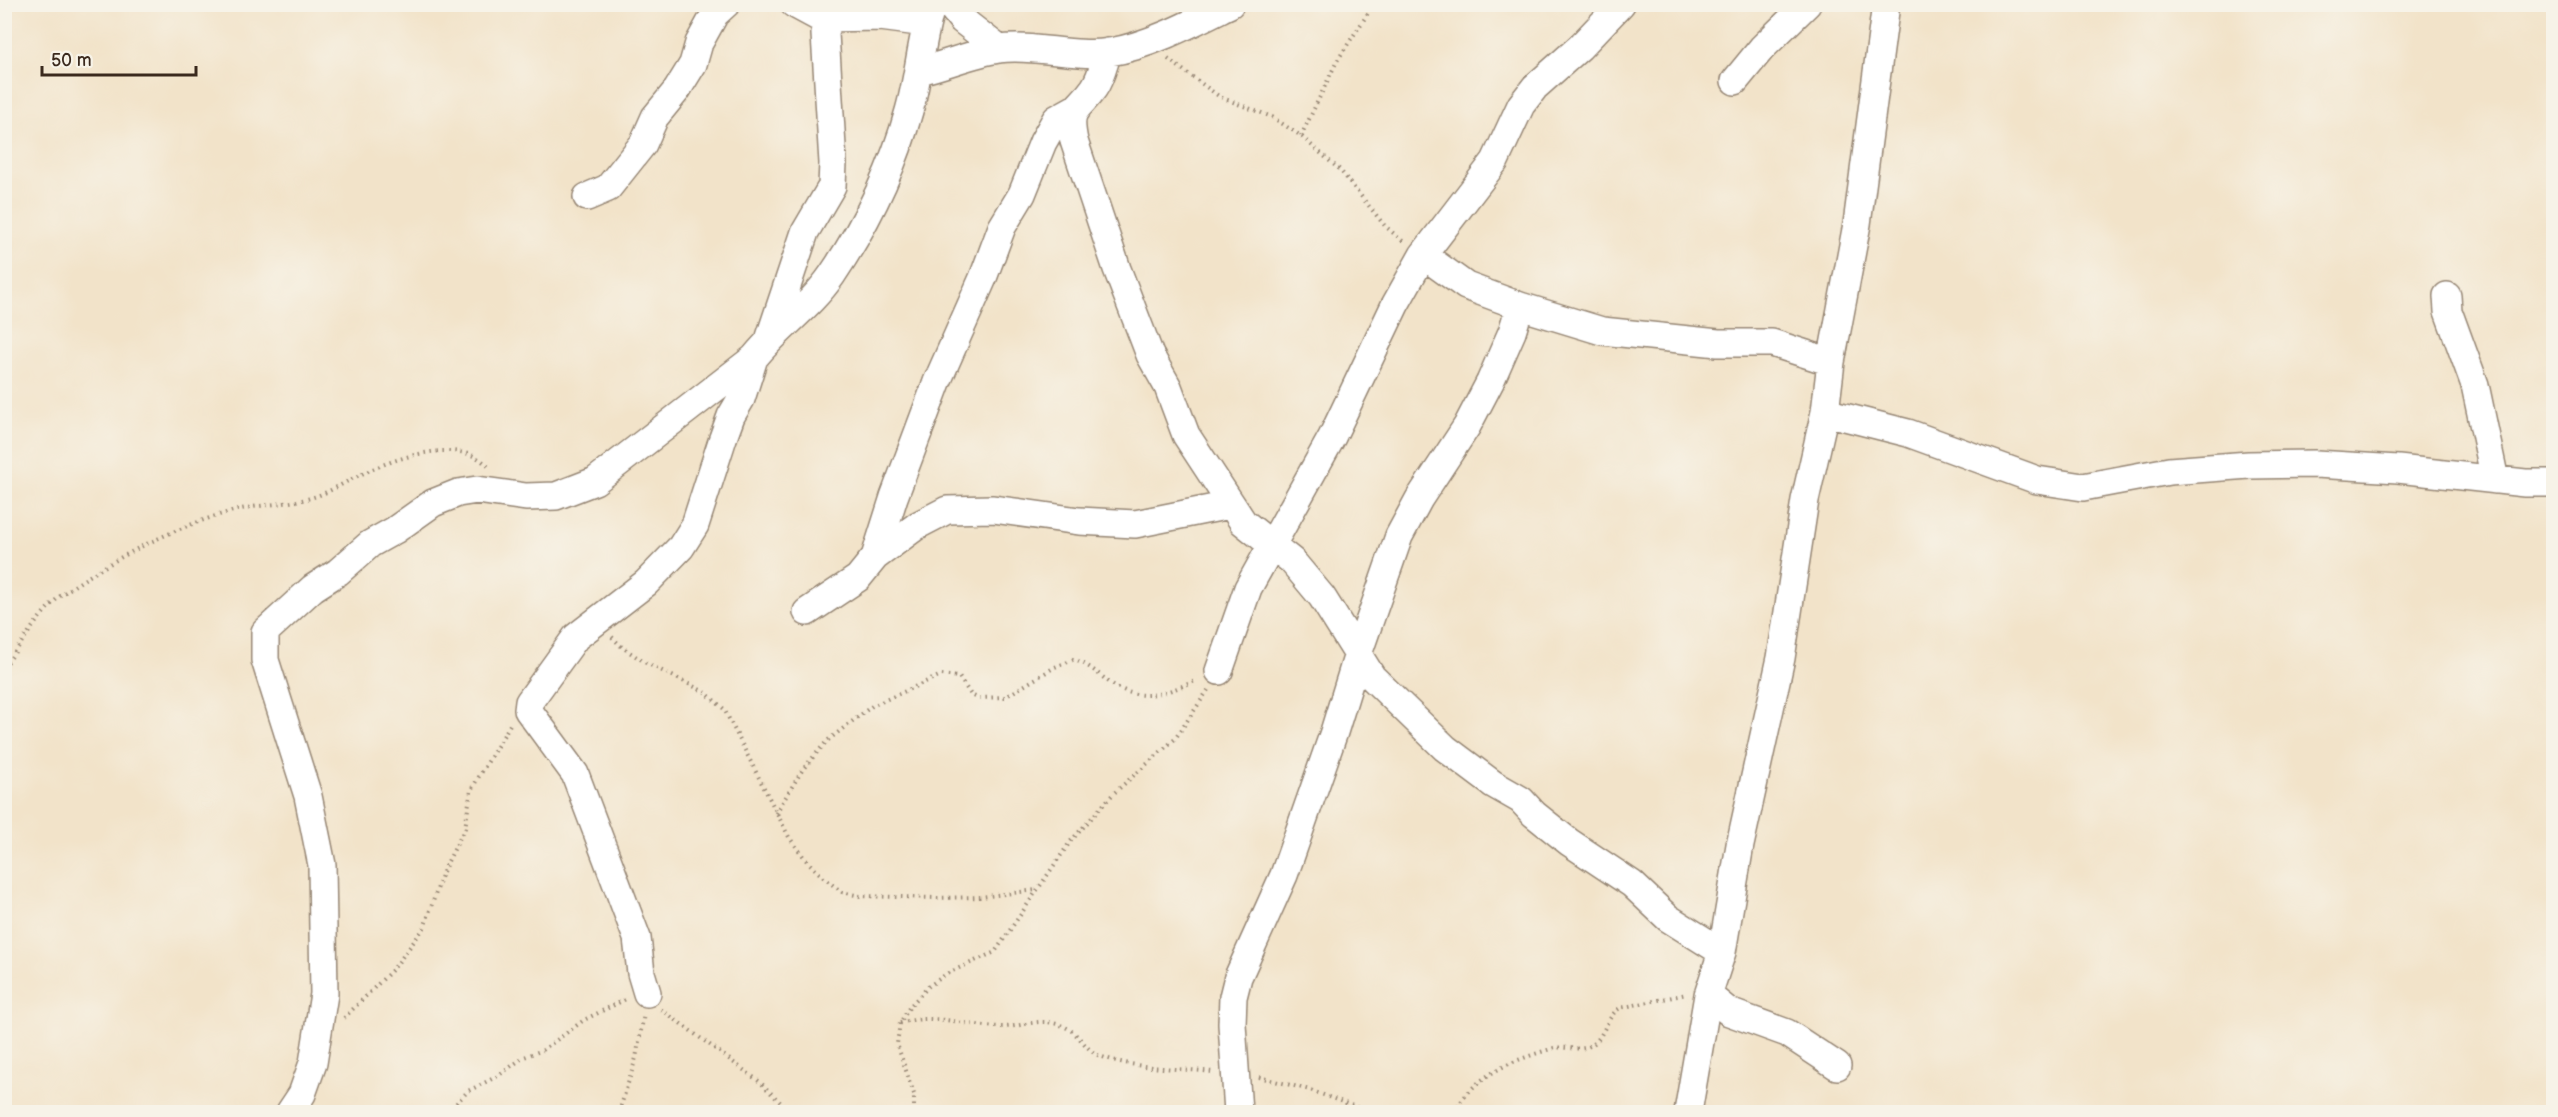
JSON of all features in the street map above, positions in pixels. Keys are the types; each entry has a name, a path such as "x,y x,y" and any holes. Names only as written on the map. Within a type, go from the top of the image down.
{"street":[{"path":"587,197 609,188 643,144 655,117 677,90 693,64 699,43 715,14 726,4"},
{"path":"290,1113 302,1094 313,1063 324,994 322,865 308,796 265,660 265,632 313,588 338,572 370,544 395,530 433,503 458,493 477,490 501,494 556,496 595,481 762,348 803,309 831,277 860,228 886,176 908,114 919,71 929,14 880,17 830,11 820,18 796,8 794,4"},
{"path":"949,4 962,20 999,49"},
{"path":"919,71 944,66 999,49 1108,52 1184,26 1230,4"},
{"path":"1219,671 1248,588 1332,437 1395,304 1423,255 1495,161 1521,105 1535,87 1580,47 1621,4"},
{"path":"1735,81 1762,48 1807,4"},
{"path":"1688,1113 1708,995 1722,952 1740,845 1780,658 1805,500 1825,412 1831,362 1857,224 1886,4"},
{"path":"647,993 641,973 637,938 575,774 528,710 529,702 537,687 568,645 665,566 695,525 731,416 741,399 762,348 805,232 832,186 833,163 825,34 830,11"},
{"path":"875,557 894,496 937,382 983,278 1002,227 1022,194 1043,142 1056,119 1074,109 1095,87 1108,52"},
{"path":"1074,109 1071,124 1074,141 1117,269 1150,355 1168,387 1186,435 1243,522 1292,561 1322,597 1380,687 1457,759 1521,800 1534,814 1569,842 1644,894 1668,918 1722,952"},
{"path":"1423,255 1466,286 1602,331 1718,343 1772,343 1831,362"},
{"path":"2447,296 2448,311 2475,385 2494,480"},
{"path":"1238,1113 1232,1023 1233,997 1238,977 1284,875 1399,536 1419,499 1467,426 1486,390 1521,306"},
{"path":"1825,412 1908,433 2037,480 2083,487 2169,471 2249,465 2348,466 2494,480 2553,483"},
{"path":"807,612 858,578 875,557 918,525 947,510 993,509 1079,521 1135,524 1230,505"},
{"path":"1708,995 1729,1012 1787,1033 1838,1066"}],"path":[{"path":"1301,136 1337,61 1374,4"},
{"path":"1166,57 1220,97 1272,117 1301,136 1340,170 1385,226 1423,255"},
{"path":"4,668 45,613 66,592 161,536 213,517 278,502 314,497 393,461 432,452 458,450 474,456 489,466 501,494"},
{"path":"596,621 622,647 676,679 705,692 724,709 776,813 806,860 825,879 842,891 860,896 937,898 980,897 1037,890"},
{"path":"776,813 803,769 827,741 872,706 941,675 959,677 971,695 978,698 1005,697 1055,667 1072,660 1088,666 1110,683 1138,696 1162,693 1219,671"},
{"path":"914,1113 914,1094 897,1044 900,1023 910,1006 929,986 948,973 995,952 1070,842 1105,802 1175,739 1219,671"},
{"path":"342,1021 394,968 417,939 429,918 444,869 465,828 471,790 510,725 528,710"},
{"path":"447,1113 468,1090 498,1076 524,1057 543,1050 584,1020 632,996 647,993"},
{"path":"620,1113 636,1058 647,993"},
{"path":"647,993 660,1008 760,1082 790,1113"},
{"path":"1455,1113 1471,1087 1490,1074 1554,1048 1565,1046 1583,1049 1590,1046 1601,1035 1611,1015 1620,1008 1684,994 1708,995"},
{"path":"900,1023 915,1018 935,1018 971,1025 1002,1027 1052,1022 1079,1035 1091,1052 1099,1056 1132,1064 1252,1076 1310,1090 1369,1113"}]}
